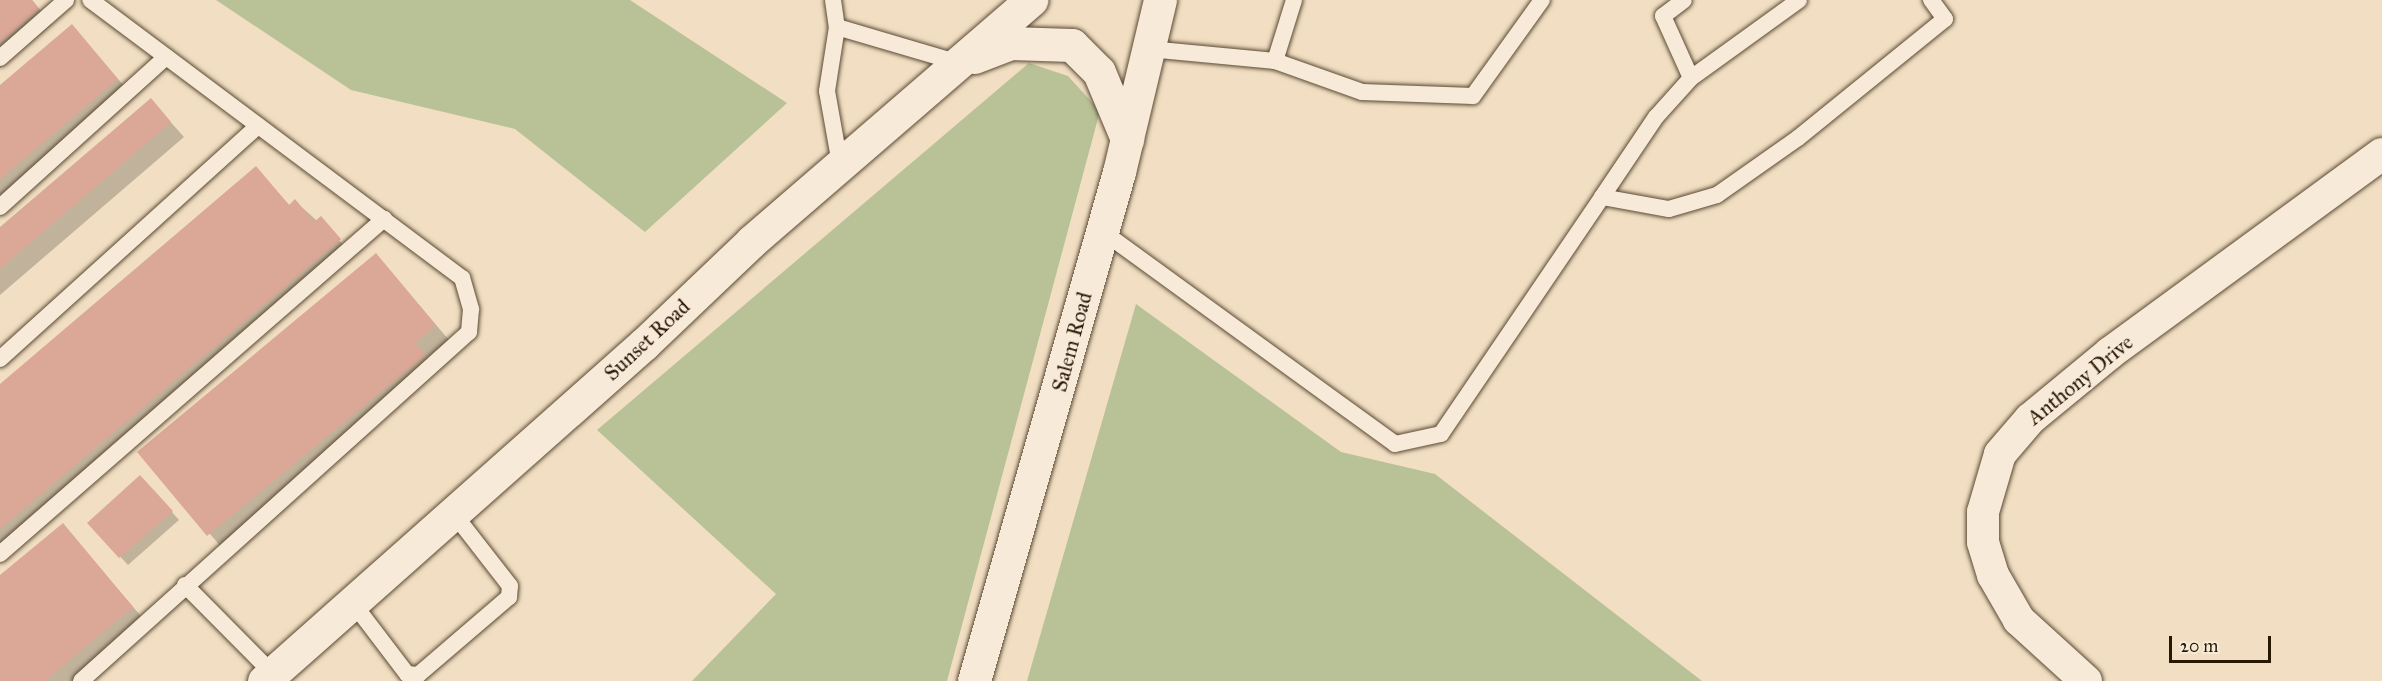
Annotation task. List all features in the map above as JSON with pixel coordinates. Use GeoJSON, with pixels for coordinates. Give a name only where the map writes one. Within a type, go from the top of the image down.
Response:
{"type":"FeatureCollection","features":[{"type":"Feature","properties":{"kind":"street","name":"Sunset Road"},"geometry":{"type":"LineString","coordinates":[[272,678],[840,164],[1031,0]]}},
{"type":"Feature","properties":{"kind":"street","name":"Salem Road"},"geometry":{"type":"LineString","coordinates":[[974,681],[1102,231],[1127,139],[1160,0]]}},
{"type":"Feature","properties":{"kind":"street"},"geometry":{"type":"LineString","coordinates":[[959,63],[1010,43],[1072,45],[1099,72],[1127,139]]}},
{"type":"Feature","properties":{"kind":"street","name":"Anthony Drive"},"geometry":{"type":"LineString","coordinates":[[2086,681],[2019,620],[1993,575],[1983,542],[1983,512],[2000,454],[2030,419],[2110,353],[2382,154]]}},
{"type":"Feature","properties":{"kind":"lane"},"geometry":{"type":"LineString","coordinates":[[0,58],[66,0]]}},
{"type":"Feature","properties":{"kind":"lane"},"geometry":{"type":"LineString","coordinates":[[81,681],[185,585],[469,332],[471,309],[462,278],[90,0]]}},
{"type":"Feature","properties":{"kind":"lane"},"geometry":{"type":"LineString","coordinates":[[833,0],[837,27],[826,91],[840,164]]}},
{"type":"Feature","properties":{"kind":"lane"},"geometry":{"type":"LineString","coordinates":[[1275,61],[1294,0]]}},
{"type":"Feature","properties":{"kind":"lane"},"geometry":{"type":"LineString","coordinates":[[1149,49],[1275,61],[1362,92],[1473,96],[1542,0]]}},
{"type":"Feature","properties":{"kind":"lane"},"geometry":{"type":"LineString","coordinates":[[1684,0],[1663,16],[1691,78]]}},
{"type":"Feature","properties":{"kind":"lane"},"geometry":{"type":"LineString","coordinates":[[1102,231],[1395,444],[1441,434],[1656,117],[1691,78],[1799,0]]}},
{"type":"Feature","properties":{"kind":"lane"},"geometry":{"type":"LineString","coordinates":[[1602,197],[1668,209],[1717,195],[1798,138],[1945,20],[1930,0]]}},
{"type":"Feature","properties":{"kind":"lane"},"geometry":{"type":"LineString","coordinates":[[837,27],[959,63]]}},
{"type":"Feature","properties":{"kind":"lane"},"geometry":{"type":"LineString","coordinates":[[0,207],[166,57]]}},
{"type":"Feature","properties":{"kind":"lane"},"geometry":{"type":"LineString","coordinates":[[0,359],[258,126]]}},
{"type":"Feature","properties":{"kind":"lane"},"geometry":{"type":"LineString","coordinates":[[0,554],[384,219]]}},
{"type":"Feature","properties":{"kind":"lane"},"geometry":{"type":"LineString","coordinates":[[353,603],[407,674],[418,675],[500,605],[509,597],[510,586],[454,514]]}},
{"type":"Feature","properties":{"kind":"lane"},"geometry":{"type":"LineString","coordinates":[[185,585],[272,678]]}},
{"type":"Feature","properties":{"kind":"green space"},"geometry":{"type":"Polygon","coordinates":[[[216,0],[630,0],[787,103],[645,232],[515,129],[351,90],[216,0]]]}},
{"type":"Feature","properties":{"kind":"green space"},"geometry":{"type":"Polygon","coordinates":[[[1029,63],[1068,76],[1100,111],[947,681],[692,681],[776,594],[597,430],[1029,63]]]}},
{"type":"Feature","properties":{"kind":"green space"},"geometry":{"type":"Polygon","coordinates":[[[1136,304],[1341,452],[1435,474],[1702,681],[1027,681],[1136,304]]]}},
{"type":"Feature","properties":{"kind":"building"},"geometry":{"type":"Polygon","coordinates":[[[0,0],[32,0],[39,9],[0,42],[0,0]]]}},
{"type":"Feature","properties":{"kind":"building"},"geometry":{"type":"Polygon","coordinates":[[[72,24],[118,79],[0,179],[0,85],[72,24]]]}},
{"type":"Feature","properties":{"kind":"building"},"geometry":{"type":"Polygon","coordinates":[[[151,98],[171,122],[0,269],[0,227],[151,98]]]}},
{"type":"Feature","properties":{"kind":"building"},"geometry":{"type":"Polygon","coordinates":[[[256,166],[289,205],[295,199],[314,222],[321,216],[341,239],[0,529],[0,384],[256,166]]]}},
{"type":"Feature","properties":{"kind":"building"},"geometry":{"type":"Polygon","coordinates":[[[376,253],[436,325],[415,342],[425,355],[207,536],[137,452],[376,253]]]}},
{"type":"Feature","properties":{"kind":"building"},"geometry":{"type":"Polygon","coordinates":[[[140,475],[173,511],[119,558],[87,523],[140,475]]]}},
{"type":"Feature","properties":{"kind":"building"},"geometry":{"type":"Polygon","coordinates":[[[63,523],[133,607],[45,681],[0,681],[0,575],[63,523]]]}}]}
